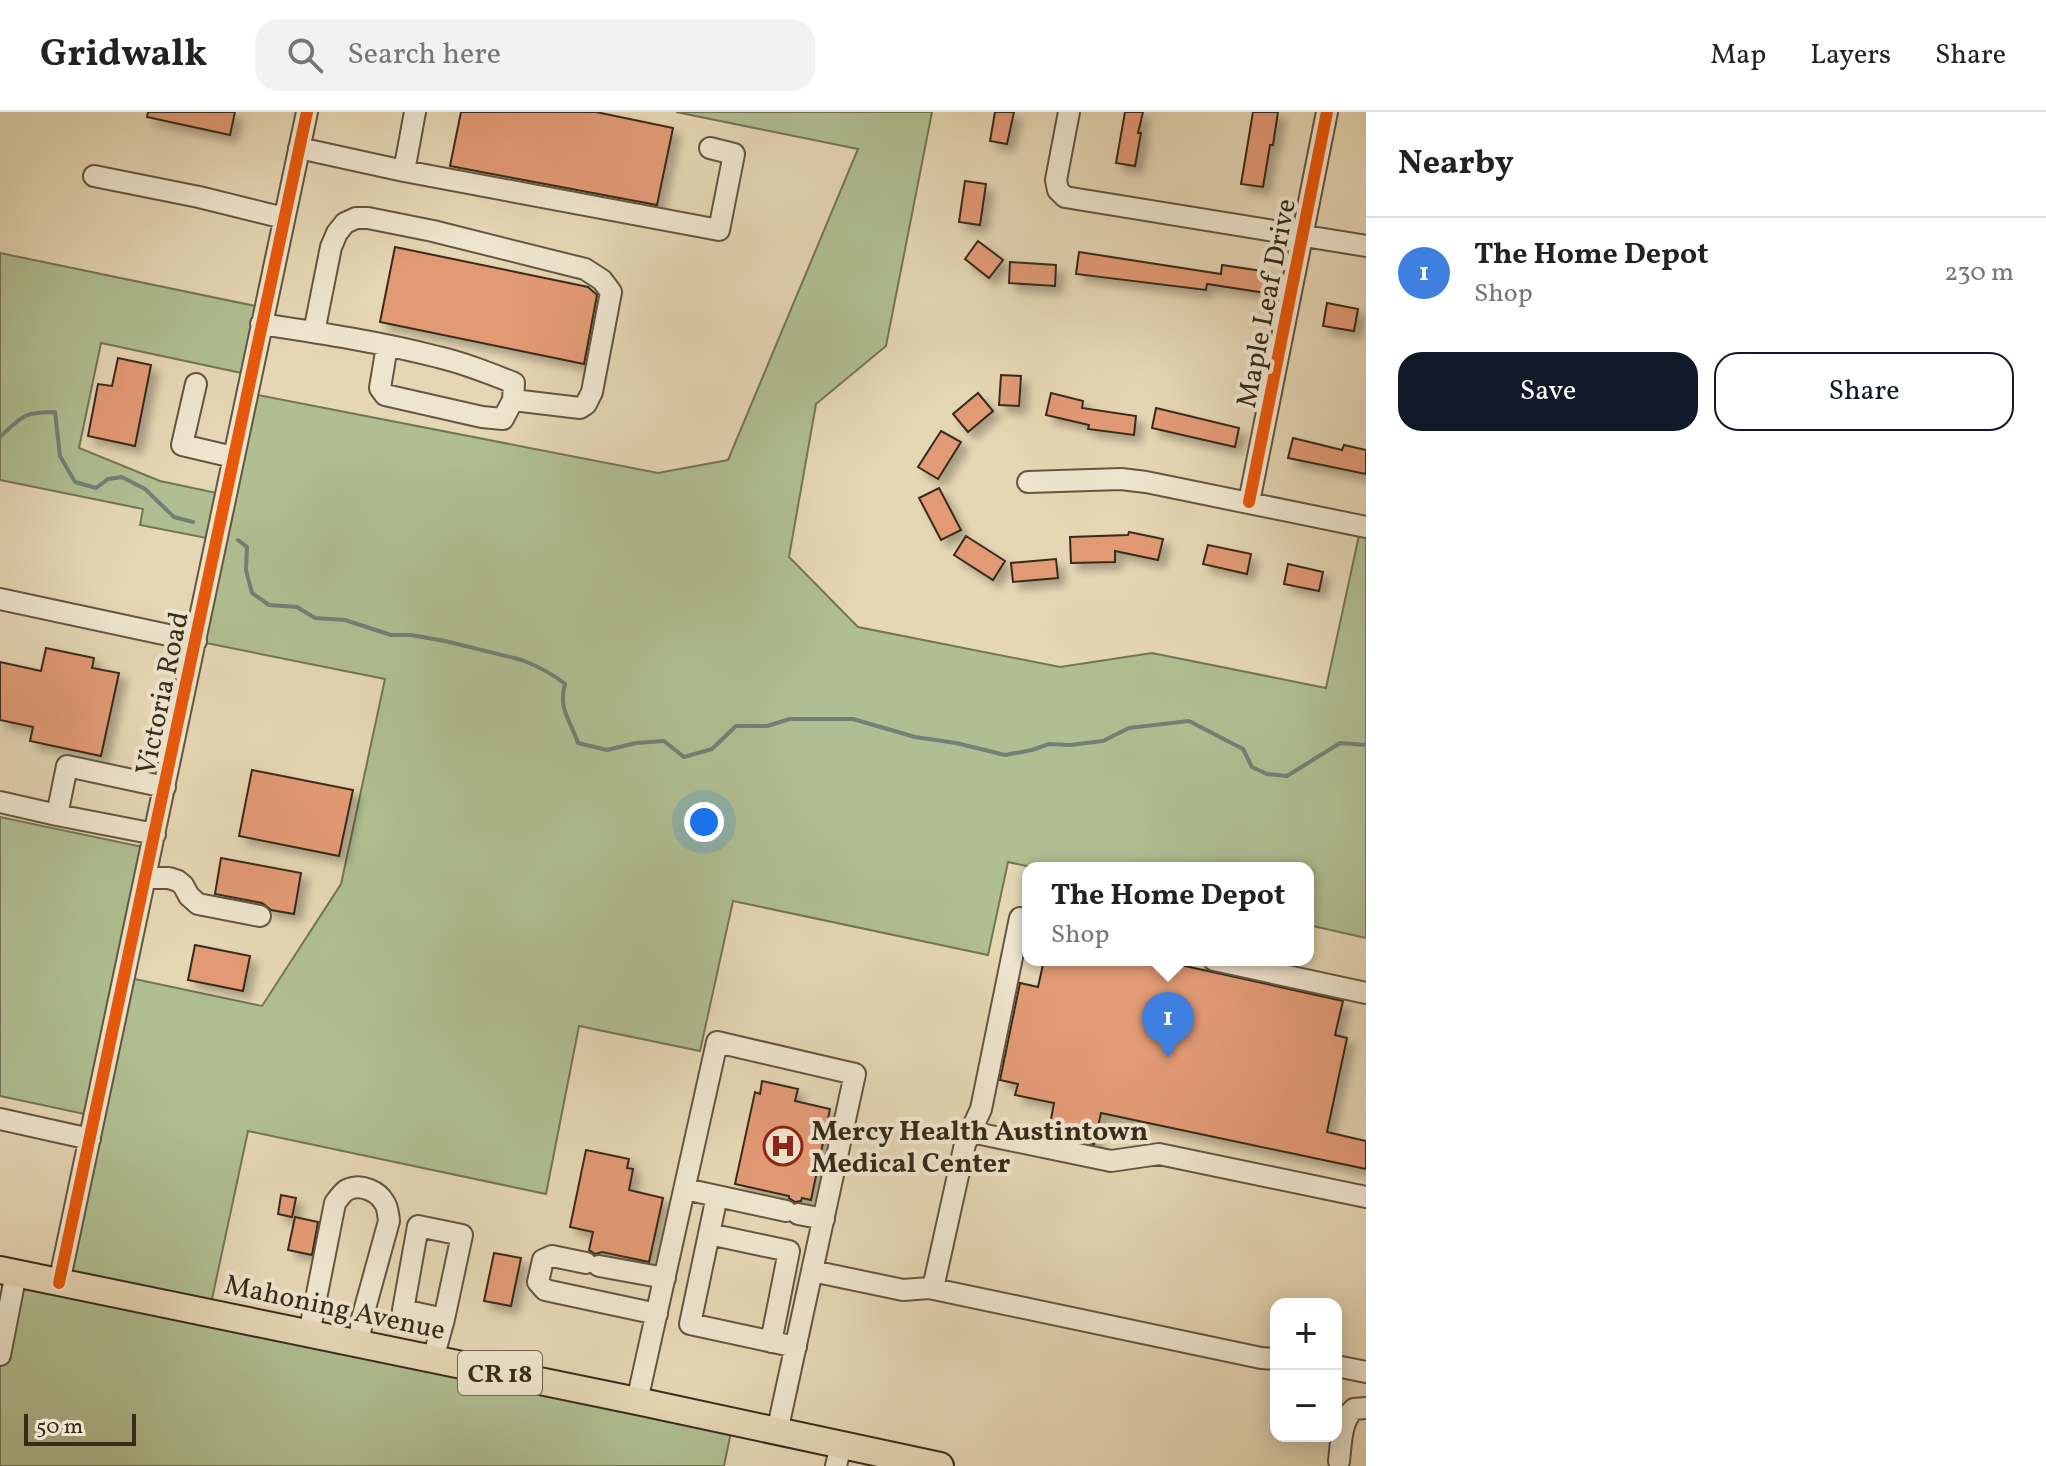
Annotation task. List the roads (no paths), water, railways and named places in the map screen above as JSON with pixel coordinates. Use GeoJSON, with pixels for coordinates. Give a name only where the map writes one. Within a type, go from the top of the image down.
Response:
{"type":"FeatureCollection","features":[{"type":"Feature","properties":{"kind":"main road","name":"Mahoning Avenue"},"geometry":{"type":"LineString","coordinates":[[8,1271],[777,1432],[838,1456],[940,1466]]}},
{"type":"Feature","properties":{"kind":"street","name":"Victoria Road"},"geometry":{"type":"LineString","coordinates":[[59,1283],[307,112]]}},
{"type":"Feature","properties":{"kind":"street"},"geometry":{"type":"LineString","coordinates":[[404,171],[415,112]]}},
{"type":"Feature","properties":{"kind":"street"},"geometry":{"type":"LineString","coordinates":[[1069,112],[1056,180],[1056,187],[1065,197],[1366,246]]}},
{"type":"Feature","properties":{"kind":"street","name":"Maple Leaf Drive"},"geometry":{"type":"LineString","coordinates":[[1249,502],[1327,112]]}},
{"type":"Feature","properties":{"kind":"street"},"geometry":{"type":"LineString","coordinates":[[299,148],[404,171],[719,230],[734,154],[710,148]]}},
{"type":"Feature","properties":{"kind":"street"},"geometry":{"type":"LineString","coordinates":[[94,176],[284,218]]}},
{"type":"Feature","properties":{"kind":"street"},"geometry":{"type":"LineString","coordinates":[[314,332],[331,247],[345,223],[356,218],[433,231],[585,269],[602,280],[611,292],[592,392],[586,404],[580,408],[513,400]]}},
{"type":"Feature","properties":{"kind":"street"},"geometry":{"type":"LineString","coordinates":[[261,324],[314,332],[387,346],[439,357],[514,383],[513,400],[503,419],[385,395],[380,388],[387,346]]}},
{"type":"Feature","properties":{"kind":"street"},"geometry":{"type":"LineString","coordinates":[[196,384],[182,445],[233,457]]}},
{"type":"Feature","properties":{"kind":"street"},"geometry":{"type":"LineString","coordinates":[[1028,482],[1121,479],[1146,482],[1366,527]]}},
{"type":"Feature","properties":{"kind":"street"},"geometry":{"type":"LineString","coordinates":[[0,599],[196,641]]}},
{"type":"Feature","properties":{"kind":"street"},"geometry":{"type":"LineString","coordinates":[[57,815],[67,766],[165,787]]}},
{"type":"Feature","properties":{"kind":"street"},"geometry":{"type":"LineString","coordinates":[[0,802],[155,834]]}},
{"type":"Feature","properties":{"kind":"street"},"geometry":{"type":"LineString","coordinates":[[146,878],[178,881],[198,904],[260,916]]}},
{"type":"Feature","properties":{"kind":"street"},"geometry":{"type":"LineString","coordinates":[[933,1288],[965,1144],[981,1109],[1022,918]]}},
{"type":"Feature","properties":{"kind":"street"},"geometry":{"type":"LineString","coordinates":[[1242,966],[1366,993]]}},
{"type":"Feature","properties":{"kind":"street"},"geometry":{"type":"LineString","coordinates":[[637,1401],[717,1042],[855,1074],[777,1432]]}},
{"type":"Feature","properties":{"kind":"street"},"geometry":{"type":"LineString","coordinates":[[0,1119],[90,1139]]}},
{"type":"Feature","properties":{"kind":"street"},"geometry":{"type":"LineString","coordinates":[[971,1132],[1111,1161],[1159,1154],[1366,1197]]}},
{"type":"Feature","properties":{"kind":"street"},"geometry":{"type":"LineString","coordinates":[[309,1334],[335,1203],[350,1188],[363,1188],[377,1193],[387,1204],[389,1221],[362,1319],[359,1344]]}},
{"type":"Feature","properties":{"kind":"street"},"geometry":{"type":"LineString","coordinates":[[685,1189],[824,1219]]}},
{"type":"Feature","properties":{"kind":"street"},"geometry":{"type":"LineString","coordinates":[[717,1196],[690,1324],[796,1347]]}},
{"type":"Feature","properties":{"kind":"street"},"geometry":{"type":"LineString","coordinates":[[433,1359],[444,1319],[462,1235],[418,1226],[403,1310],[444,1319]]}},
{"type":"Feature","properties":{"kind":"street"},"geometry":{"type":"LineString","coordinates":[[709,1234],[789,1251],[771,1342]]}},
{"type":"Feature","properties":{"kind":"street"},"geometry":{"type":"LineString","coordinates":[[657,1314],[545,1290],[538,1282],[543,1260],[552,1256],[665,1278]]}},
{"type":"Feature","properties":{"kind":"street"},"geometry":{"type":"LineString","coordinates":[[0,1355],[8,1271]]}},
{"type":"Feature","properties":{"kind":"street"},"geometry":{"type":"LineString","coordinates":[[812,1271],[903,1290],[933,1288],[1270,1359]]}},
{"type":"Feature","properties":{"kind":"street"},"geometry":{"type":"LineString","coordinates":[[1342,1367],[1365,1369]]}},
{"type":"Feature","properties":{"kind":"street"},"geometry":{"type":"LineString","coordinates":[[1339,1461],[1345,1426],[1357,1411]]}},
{"type":"Feature","properties":{"kind":"waterway"},"geometry":{"type":"LineString","coordinates":[[0,437],[24,417],[55,412],[60,456],[75,482],[96,488],[108,479],[122,477],[145,489],[174,517],[193,522]]}},
{"type":"Feature","properties":{"kind":"waterway"},"geometry":{"type":"LineString","coordinates":[[238,540],[247,547],[246,570],[252,593],[269,605],[297,607],[315,618],[345,620],[391,635],[445,641],[528,662],[565,684],[564,708],[578,743],[607,750],[664,741],[684,757],[712,749],[736,726],[767,726],[790,719],[853,719],[915,737],[1005,755],[1049,744],[1103,741],[1129,728],[1189,721],[1243,749],[1252,767],[1267,774],[1287,776],[1340,743],[1366,745]]}},
{"type":"Feature","properties":{"kind":"place","name":"The Home Depot"},"geometry":{"type":"Point","coordinates":[1168,1058]}},
{"type":"Feature","properties":{"kind":"place","name":"Mercy Health Austintown Medical Center"},"geometry":{"type":"Point","coordinates":[783,1146]}}]}
